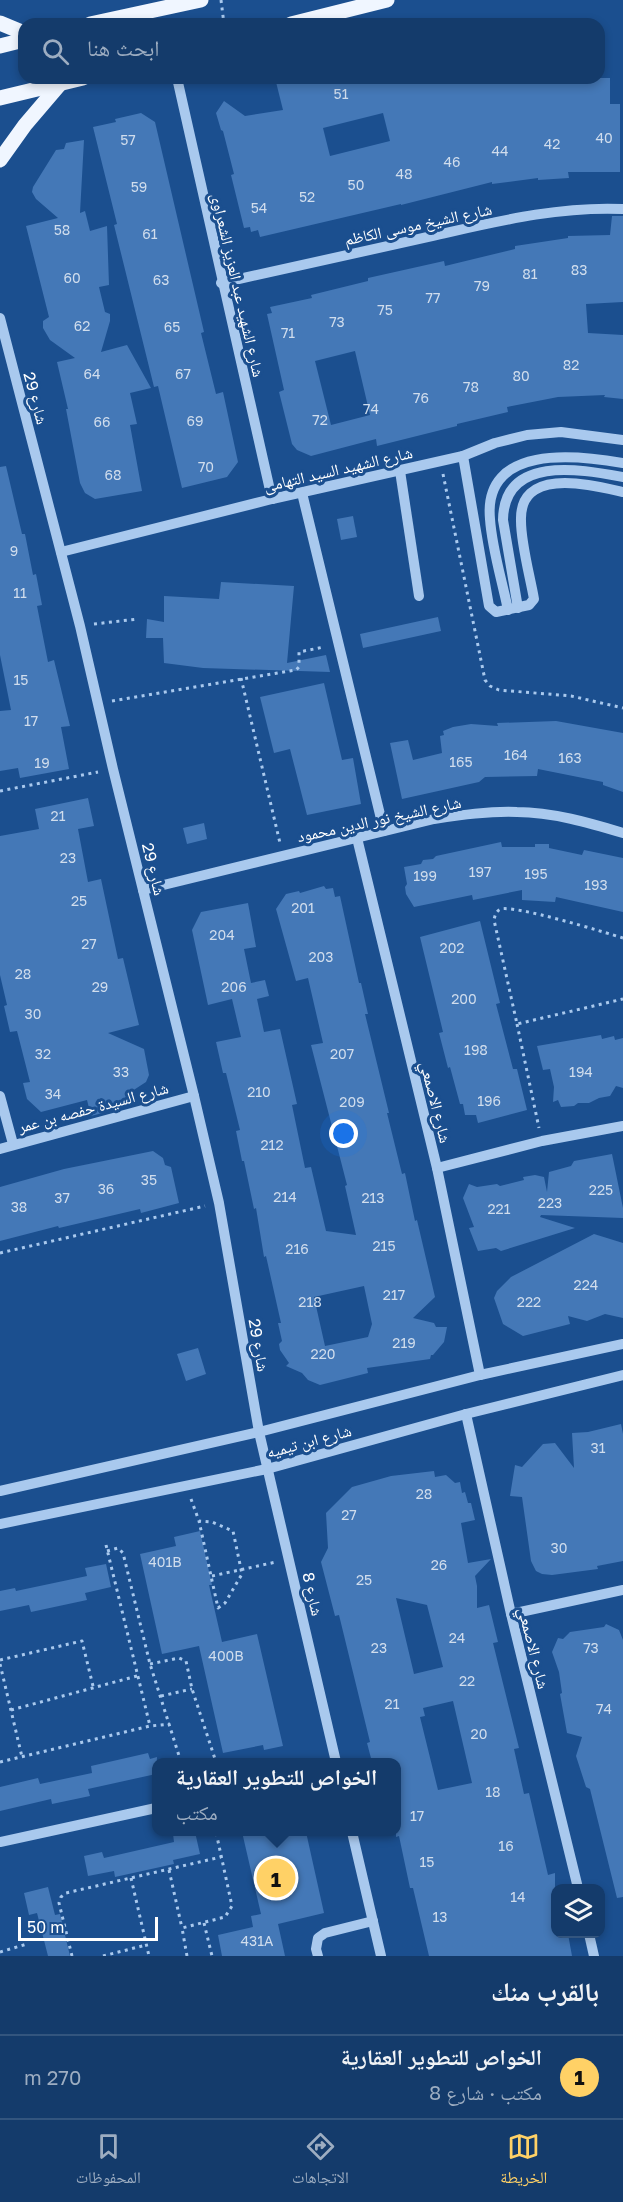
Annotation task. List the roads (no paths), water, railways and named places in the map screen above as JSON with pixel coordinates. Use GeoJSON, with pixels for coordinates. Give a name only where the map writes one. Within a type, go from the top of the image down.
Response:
{"type":"FeatureCollection","features":[{"type":"Feature","properties":{"kind":"main road"},"geometry":{"type":"LineString","coordinates":[[118,18],[201,0]]}},
{"type":"Feature","properties":{"kind":"main road"},"geometry":{"type":"LineString","coordinates":[[312,18],[368,2],[387,0]]}},
{"type":"Feature","properties":{"kind":"main road"},"geometry":{"type":"LineString","coordinates":[[0,23],[18,30]]}},
{"type":"Feature","properties":{"kind":"main road"},"geometry":{"type":"LineString","coordinates":[[0,46],[18,42]]}},
{"type":"Feature","properties":{"kind":"main road"},"geometry":{"type":"LineString","coordinates":[[0,98],[60,84]]}},
{"type":"Feature","properties":{"kind":"main road"},"geometry":{"type":"LineString","coordinates":[[0,160],[25,125],[60,84]]}},
{"type":"Feature","properties":{"kind":"street","name":"شارع الشهيد عبد العزيز الشعراوى"},"geometry":{"type":"LineString","coordinates":[[178,84],[221,283],[272,499]]}},
{"type":"Feature","properties":{"kind":"street","name":"شارع الشيخ موسى الكاظم"},"geometry":{"type":"LineString","coordinates":[[221,283],[521,217],[587,209],[623,209]]}},
{"type":"Feature","properties":{"kind":"street","name":"شارع 29"},"geometry":{"type":"LineString","coordinates":[[0,319],[80,626],[219,1203],[259,1432]]}},
{"type":"Feature","properties":{"kind":"street","name":"شارع الشهيد السيد التهامى"},"geometry":{"type":"LineString","coordinates":[[61,552],[272,499],[463,456],[495,442],[527,435],[561,432],[623,440]]}},
{"type":"Feature","properties":{"kind":"street"},"geometry":{"type":"LineString","coordinates":[[463,456],[489,606],[496,612],[529,605],[534,599],[520,521],[522,507],[530,494],[542,486],[556,483],[576,483],[623,492]]}},
{"type":"Feature","properties":{"kind":"street"},"geometry":{"type":"LineString","coordinates":[[513,609],[489,518],[490,499],[498,482],[511,468],[527,461],[551,457],[576,456],[623,463]]}},
{"type":"Feature","properties":{"kind":"street"},"geometry":{"type":"LineString","coordinates":[[513,609],[503,520],[503,506],[508,492],[517,482],[530,475],[552,471],[575,470],[623,477]]}},
{"type":"Feature","properties":{"kind":"street"},"geometry":{"type":"LineString","coordinates":[[400,471],[419,596]]}},
{"type":"Feature","properties":{"kind":"street"},"geometry":{"type":"LineString","coordinates":[[302,493],[384,831]]}},
{"type":"Feature","properties":{"kind":"street","name":"شارع الشيخ نور الدين محمود"},"geometry":{"type":"LineString","coordinates":[[143,890],[434,819],[475,813],[520,812],[571,819],[623,833]]}},
{"type":"Feature","properties":{"kind":"street","name":"شارع الاصمعي"},"geometry":{"type":"LineString","coordinates":[[357,838],[437,1168],[480,1375]]}},
{"type":"Feature","properties":{"kind":"street"},"geometry":{"type":"LineString","coordinates":[[0,1096],[13,1144]]}},
{"type":"Feature","properties":{"kind":"street","name":"شارع السيدة حفصه بن عمر"},"geometry":{"type":"LineString","coordinates":[[0,1149],[194,1096]]}},
{"type":"Feature","properties":{"kind":"street"},"geometry":{"type":"LineString","coordinates":[[437,1168],[542,1142],[623,1126]]}},
{"type":"Feature","properties":{"kind":"street","name":"شارع ابن تيميه"},"geometry":{"type":"LineString","coordinates":[[0,1491],[259,1432],[480,1375],[623,1344]]}},
{"type":"Feature","properties":{"kind":"street","name":"شارع ابن تيميه"},"geometry":{"type":"LineString","coordinates":[[0,1524],[267,1469],[466,1414],[623,1374]]}},
{"type":"Feature","properties":{"kind":"street","name":"شارع الاصمعي"},"geometry":{"type":"LineString","coordinates":[[466,1414],[511,1614],[577,1884]]}},
{"type":"Feature","properties":{"kind":"street","name":"شارع 8"},"geometry":{"type":"LineString","coordinates":[[259,1432],[335,1758]]}},
{"type":"Feature","properties":{"kind":"street"},"geometry":{"type":"LineString","coordinates":[[511,1614],[623,1590]]}},
{"type":"Feature","properties":{"kind":"street"},"geometry":{"type":"LineString","coordinates":[[0,1842],[152,1809]]}},
{"type":"Feature","properties":{"kind":"street"},"geometry":{"type":"LineString","coordinates":[[353,1836],[381,1956]]}},
{"type":"Feature","properties":{"kind":"street"},"geometry":{"type":"LineString","coordinates":[[318,1956],[316,1949],[318,1938],[325,1933],[374,1922]]}},
{"type":"Feature","properties":{"kind":"street"},"geometry":{"type":"LineString","coordinates":[[590,1938],[594,1956]]}},
{"type":"Feature","properties":{"kind":"place","name":"الخواص للتطوير العقارية"},"geometry":{"type":"Point","coordinates":[276,1878]}}]}
